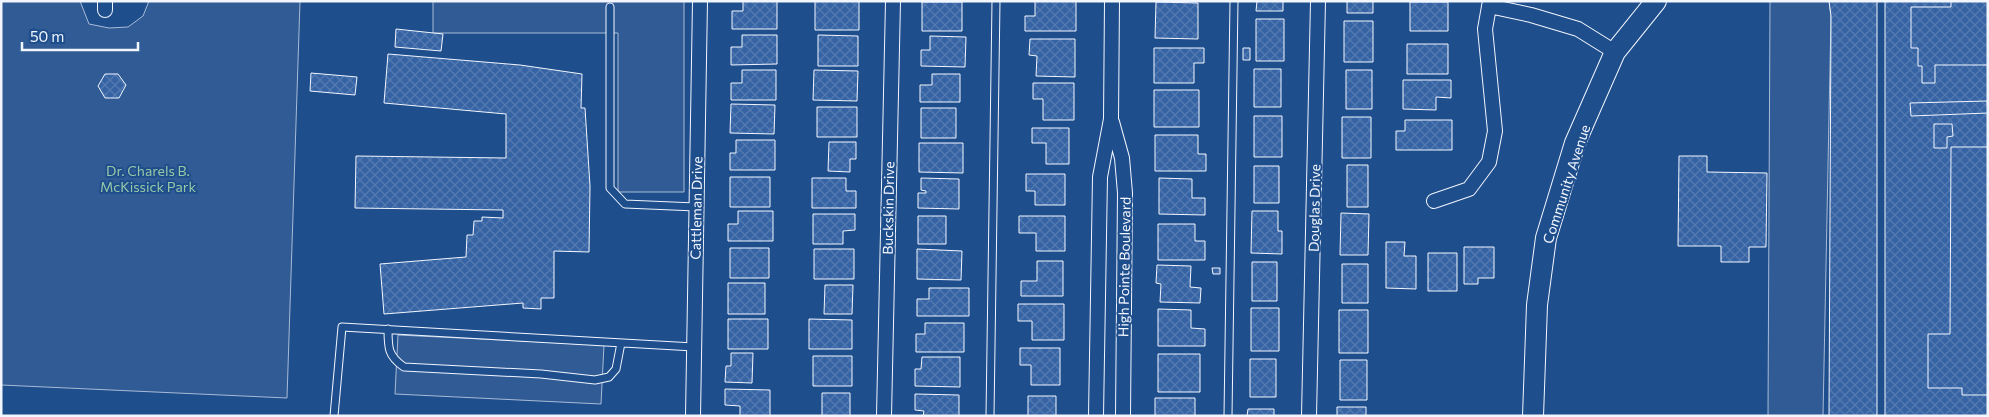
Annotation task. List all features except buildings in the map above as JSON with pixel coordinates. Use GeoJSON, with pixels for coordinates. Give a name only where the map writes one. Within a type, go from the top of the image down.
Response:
{"type":"FeatureCollection","features":[{"type":"Feature","properties":{"kind":"street","name":"Cattleman Drive"},"geometry":{"type":"LineString","coordinates":[[693,416],[700,1]]}},
{"type":"Feature","properties":{"kind":"street","name":"Buckskin Drive"},"geometry":{"type":"LineString","coordinates":[[884,416],[892,1]]}},
{"type":"Feature","properties":{"kind":"street","name":"High Pointe Boulevard"},"geometry":{"type":"LineString","coordinates":[[1096,416],[1100,177],[1111,119],[1112,1]]}},
{"type":"Feature","properties":{"kind":"street","name":"Douglas Drive"},"geometry":{"type":"LineString","coordinates":[[1309,416],[1318,1]]}},
{"type":"Feature","properties":{"kind":"street","name":"Community Avenue"},"geometry":{"type":"LineString","coordinates":[[1533,416],[1537,305],[1546,238],[1575,143],[1615,52],[1656,1]]}},
{"type":"Feature","properties":{"kind":"street"},"geometry":{"type":"LineString","coordinates":[[1434,201],[1469,189],[1489,162],[1495,131],[1485,28],[1489,4],[1578,28],[1615,52]]}},
{"type":"Feature","properties":{"kind":"street","name":"High Pointe Boulevard"},"geometry":{"type":"LineString","coordinates":[[1111,119],[1122,158],[1125,193],[1123,416]]}},
{"type":"Feature","properties":{"kind":"lane"},"geometry":{"type":"LineString","coordinates":[[990,416],[996,1]]}},
{"type":"Feature","properties":{"kind":"lane"},"geometry":{"type":"LineString","coordinates":[[1228,416],[1234,1]]}},
{"type":"Feature","properties":{"kind":"lane"},"geometry":{"type":"LineString","coordinates":[[1881,416],[1882,1]]}},
{"type":"Feature","properties":{"kind":"lane"},"geometry":{"type":"LineString","coordinates":[[610,7],[610,188],[625,204],[696,207]]}},
{"type":"Feature","properties":{"kind":"lane"},"geometry":{"type":"LineString","coordinates":[[334,416],[342,327],[694,347]]}},
{"type":"Feature","properties":{"kind":"lane"},"geometry":{"type":"LineString","coordinates":[[388,329],[393,359],[404,367],[541,374],[595,380],[609,377],[616,369],[621,343]]}},
{"type":"Feature","properties":{"kind":"shaded area","name":"Dr. Charels B. McKissick Park"},"geometry":{"type":"Polygon","coordinates":[[[1,1],[80,1],[89,24],[109,28],[128,27],[143,16],[149,1],[300,1],[287,398],[1,385],[1,1]]]}},
{"type":"Feature","properties":{"kind":"shaded area"},"geometry":{"type":"Polygon","coordinates":[[[433,1],[684,1],[684,192],[618,192],[618,33],[433,33],[433,1]]]}},
{"type":"Feature","properties":{"kind":"shaded area"},"geometry":{"type":"Polygon","coordinates":[[[1770,1],[1829,1],[1831,16],[1823,416],[1768,416],[1770,1]]]}},
{"type":"Feature","properties":{"kind":"shaded area"},"geometry":{"type":"Polygon","coordinates":[[[398,335],[604,345],[601,404],[395,394],[398,335]]]}}]}
